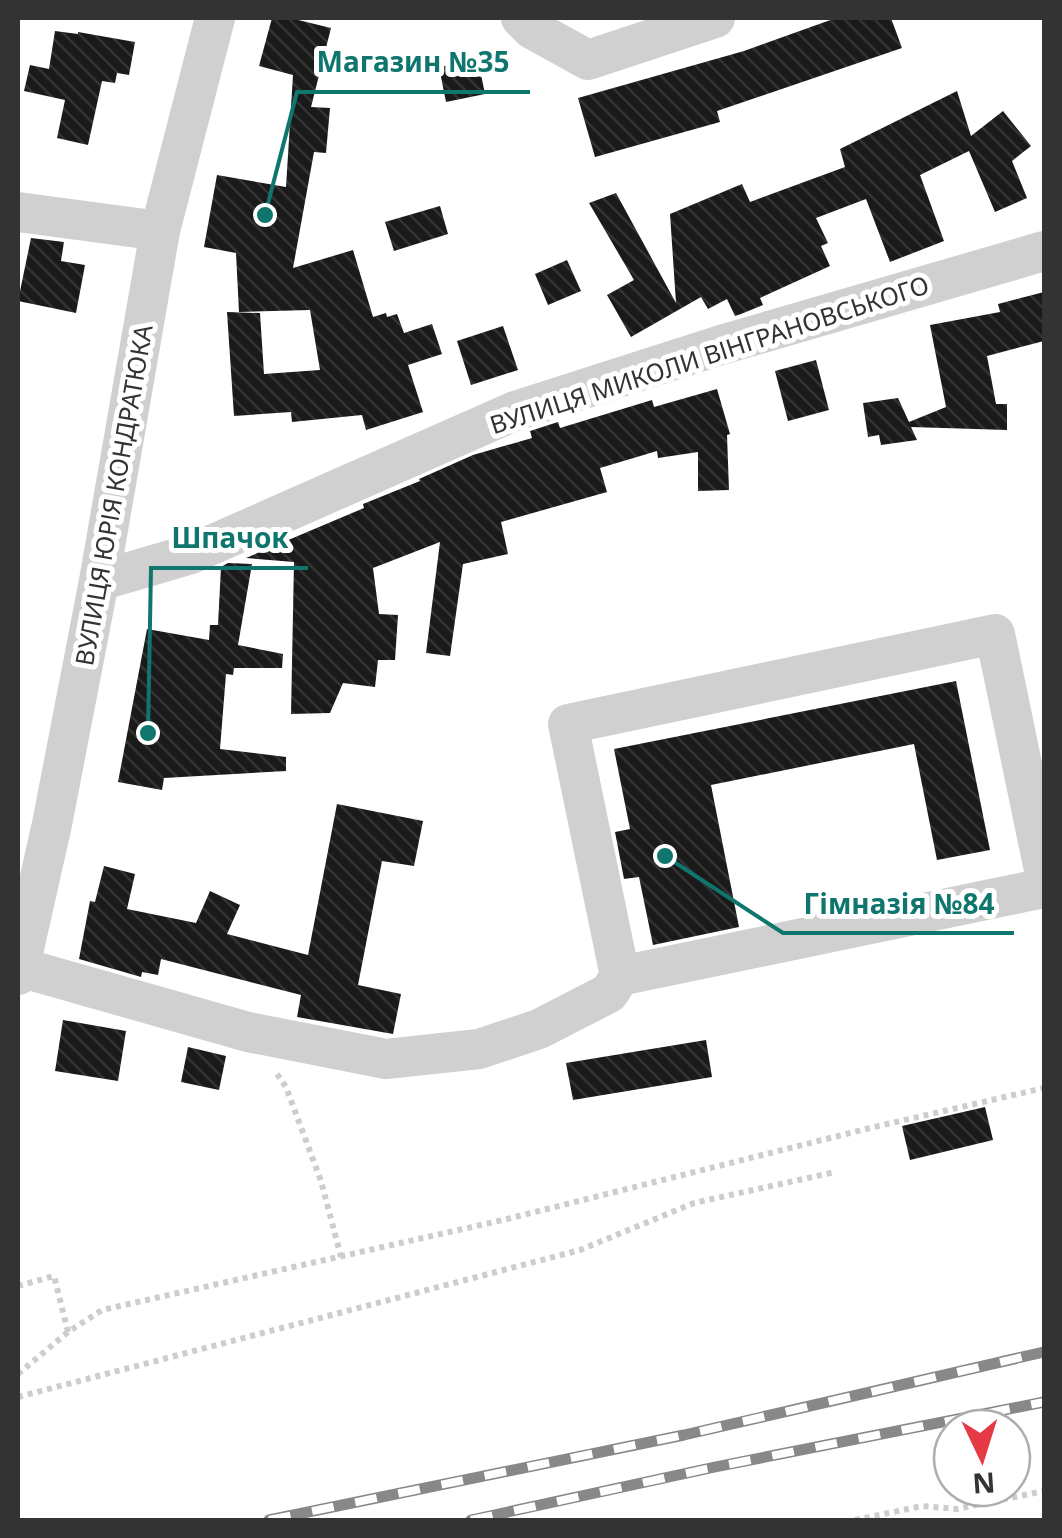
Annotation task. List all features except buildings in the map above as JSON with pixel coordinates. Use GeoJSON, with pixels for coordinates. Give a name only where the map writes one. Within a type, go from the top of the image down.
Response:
{"type":"FeatureCollection","features":[{"type":"Feature","properties":{"kind":"street","name":"ВУЛИЦЯ ЮРІЯ КОНДРАТЮКА"},"geometry":{"type":"LineString","coordinates":[[18,971],[52,824],[99,581],[160,231],[215,18]]}},
{"type":"Feature","properties":{"kind":"street"},"geometry":{"type":"LineString","coordinates":[[520,18],[588,60],[715,18]]}},
{"type":"Feature","properties":{"kind":"street"},"geometry":{"type":"LineString","coordinates":[[18,212],[160,231]]}},
{"type":"Feature","properties":{"kind":"street","name":"ВУЛИЦЯ МИКОЛИ ВІНГРАНОВСЬКОГО"},"geometry":{"type":"LineString","coordinates":[[99,581],[191,554],[515,411],[721,345],[1044,251]]}},
{"type":"Feature","properties":{"kind":"street"},"geometry":{"type":"LineString","coordinates":[[620,976],[568,724],[995,634],[1044,870]]}},
{"type":"Feature","properties":{"kind":"street"},"geometry":{"type":"LineString","coordinates":[[18,971],[248,1032],[386,1060],[479,1049],[540,1029],[608,993],[620,976],[1044,888]]}},
{"type":"Feature","properties":{"kind":"path"},"geometry":{"type":"LineString","coordinates":[[248,1032],[286,1087],[321,1181],[340,1257]]}},
{"type":"Feature","properties":{"kind":"path"},"geometry":{"type":"LineString","coordinates":[[18,1374],[68,1332],[102,1310],[522,1215],[1044,1088]]}},
{"type":"Feature","properties":{"kind":"path"},"geometry":{"type":"LineString","coordinates":[[18,1396],[580,1250],[694,1202],[835,1172]]}},
{"type":"Feature","properties":{"kind":"path"},"geometry":{"type":"LineString","coordinates":[[18,1286],[54,1276],[68,1332]]}},
{"type":"Feature","properties":{"kind":"path"},"geometry":{"type":"LineString","coordinates":[[855,1520],[922,1506],[956,1510],[1044,1490]]}},
{"type":"Feature","properties":{"kind":"railway"},"geometry":{"type":"LineString","coordinates":[[269,1520],[684,1435],[1044,1352]]}},
{"type":"Feature","properties":{"kind":"railway"},"geometry":{"type":"LineString","coordinates":[[471,1520],[1044,1402]]}},
{"type":"Feature","properties":{"kind":"place","name":"Магазин №35"},"geometry":{"type":"Point","coordinates":[265,215]}},
{"type":"Feature","properties":{"kind":"place","name":"Шпачок"},"geometry":{"type":"Point","coordinates":[148,733]}},
{"type":"Feature","properties":{"kind":"place","name":"Гімназія №84"},"geometry":{"type":"Point","coordinates":[665,856]}}]}
